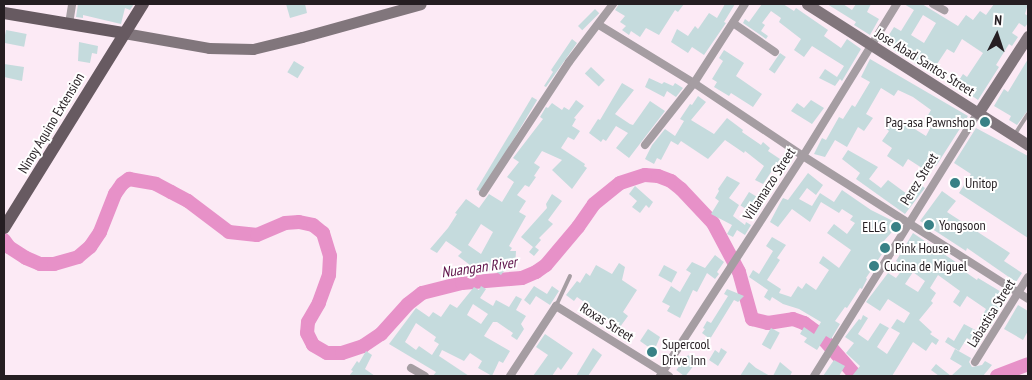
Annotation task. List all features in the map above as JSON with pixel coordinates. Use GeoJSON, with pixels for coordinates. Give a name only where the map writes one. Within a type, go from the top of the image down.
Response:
{"type":"FeatureCollection","features":[{"type":"Feature","properties":{"kind":"main road","name":"Ninoy Aquino Extension"},"geometry":{"type":"LineString","coordinates":[[7,224],[143,4]]}},
{"type":"Feature","properties":{"kind":"main road"},"geometry":{"type":"LineString","coordinates":[[4,13],[209,48],[253,48],[302,37],[421,4]]}},
{"type":"Feature","properties":{"kind":"main road","name":"Jose Abad Santos Street"},"geometry":{"type":"LineString","coordinates":[[807,4],[1028,145]]}},
{"type":"Feature","properties":{"kind":"main road","name":"Perez Street"},"geometry":{"type":"LineString","coordinates":[[978,113],[1028,36]]}},
{"type":"Feature","properties":{"kind":"street"},"geometry":{"type":"LineString","coordinates":[[69,24],[72,4]]}},
{"type":"Feature","properties":{"kind":"street"},"geometry":{"type":"LineString","coordinates":[[483,193],[569,62],[599,25],[613,4]]}},
{"type":"Feature","properties":{"kind":"street"},"geometry":{"type":"LineString","coordinates":[[645,145],[694,83],[745,4]]}},
{"type":"Feature","properties":{"kind":"street","name":"Villamarzo Street"},"geometry":{"type":"LineString","coordinates":[[664,375],[739,252],[803,156],[897,4]]}},
{"type":"Feature","properties":{"kind":"street"},"geometry":{"type":"LineString","coordinates":[[933,4],[944,10]]}},
{"type":"Feature","properties":{"kind":"street"},"geometry":{"type":"LineString","coordinates":[[733,23],[775,52]]}},
{"type":"Feature","properties":{"kind":"street"},"geometry":{"type":"LineString","coordinates":[[599,25],[694,83],[803,156],[1028,299]]}},
{"type":"Feature","properties":{"kind":"street","name":"Perez Street"},"geometry":{"type":"LineString","coordinates":[[814,376],[978,113]]}},
{"type":"Feature","properties":{"kind":"street","name":"Labastisa Street"},"geometry":{"type":"LineString","coordinates":[[974,362],[1028,277]]}},
{"type":"Feature","properties":{"kind":"street"},"geometry":{"type":"LineString","coordinates":[[510,376],[556,306]]}},
{"type":"Feature","properties":{"kind":"street","name":"Roxas Street"},"geometry":{"type":"LineString","coordinates":[[556,306],[664,375]]}},
{"type":"Feature","properties":{"kind":"street"},"geometry":{"type":"LineString","coordinates":[[411,368],[425,376]]}},
{"type":"Feature","properties":{"kind":"lane"},"geometry":{"type":"LineString","coordinates":[[1014,136],[1028,114]]}},
{"type":"Feature","properties":{"kind":"lane"},"geometry":{"type":"LineString","coordinates":[[556,306],[570,276]]}},
{"type":"Feature","properties":{"kind":"building"},"geometry":{"type":"Polygon","coordinates":[[[78,4],[134,4],[130,10],[125,8],[121,24],[83,15],[83,18],[76,17],[78,4]]]}},
{"type":"Feature","properties":{"kind":"building"},"geometry":{"type":"Polygon","coordinates":[[[286,4],[305,4],[307,13],[290,18],[286,4]]]}},
{"type":"Feature","properties":{"kind":"building"},"geometry":{"type":"Polygon","coordinates":[[[619,4],[684,4],[678,12],[675,10],[659,35],[646,28],[640,37],[631,31],[629,35],[622,30],[626,26],[620,22],[625,16],[615,10],[619,4]]]}},
{"type":"Feature","properties":{"kind":"building"},"geometry":{"type":"Polygon","coordinates":[[[725,4],[735,4],[724,22],[726,23],[704,55],[692,47],[688,53],[671,42],[677,29],[688,36],[695,26],[698,29],[709,13],[717,18],[725,4]]]}},
{"type":"Feature","properties":{"kind":"building"},"geometry":{"type":"Polygon","coordinates":[[[762,4],[783,4],[794,11],[796,8],[828,30],[824,36],[841,48],[847,39],[861,49],[842,81],[840,79],[835,86],[819,78],[825,69],[837,77],[844,66],[812,46],[804,57],[794,50],[801,39],[779,22],[781,18],[771,11],[762,23],[765,25],[761,31],[768,36],[766,39],[743,23],[745,19],[749,22],[762,4]]]}},
{"type":"Feature","properties":{"kind":"building"},"geometry":{"type":"Polygon","coordinates":[[[827,4],[843,4],[852,10],[856,4],[871,4],[867,12],[879,19],[870,35],[854,25],[856,22],[827,4]]]}},
{"type":"Feature","properties":{"kind":"building"},"geometry":{"type":"Polygon","coordinates":[[[904,4],[922,4],[958,26],[966,15],[973,20],[980,11],[986,15],[994,4],[1028,4],[1025,14],[1028,16],[1028,23],[1025,27],[1019,23],[1012,33],[1018,37],[1012,46],[1009,44],[996,65],[999,67],[978,100],[956,85],[963,74],[967,77],[983,53],[962,39],[954,53],[947,49],[931,73],[890,48],[892,45],[885,41],[894,27],[901,31],[914,10],[904,4]],[[923,15],[911,35],[924,43],[936,23],[923,15]]]}},
{"type":"Feature","properties":{"kind":"building"},"geometry":{"type":"Polygon","coordinates":[[[595,9],[599,13],[582,30],[578,26],[595,9]]]}},
{"type":"Feature","properties":{"kind":"building"},"geometry":{"type":"Polygon","coordinates":[[[6,30],[27,34],[24,47],[4,43],[6,30]]]}},
{"type":"Feature","properties":{"kind":"building"},"geometry":{"type":"Polygon","coordinates":[[[572,39],[577,43],[546,87],[544,86],[553,72],[551,70],[572,39]]]}},
{"type":"Feature","properties":{"kind":"building"},"geometry":{"type":"Polygon","coordinates":[[[79,42],[98,46],[97,54],[92,53],[90,63],[78,61],[79,42]]]}},
{"type":"Feature","properties":{"kind":"building"},"geometry":{"type":"Polygon","coordinates":[[[724,50],[744,63],[736,76],[762,94],[753,107],[731,93],[729,96],[714,87],[717,82],[712,79],[723,61],[719,58],[724,50]]]}},
{"type":"Feature","properties":{"kind":"building"},"geometry":{"type":"Polygon","coordinates":[[[780,53],[786,57],[775,73],[769,70],[780,53]]]}},
{"type":"Feature","properties":{"kind":"building"},"geometry":{"type":"Polygon","coordinates":[[[870,59],[968,116],[936,166],[927,160],[922,168],[908,159],[903,167],[887,156],[892,148],[882,141],[889,131],[884,127],[890,122],[899,132],[905,123],[926,136],[934,121],[927,117],[931,110],[913,97],[898,90],[894,96],[881,88],[866,114],[873,118],[864,131],[858,127],[847,147],[835,140],[825,157],[814,154],[822,138],[826,140],[839,117],[843,119],[852,105],[855,107],[870,82],[861,77],[870,59]]]}},
{"type":"Feature","properties":{"kind":"building"},"geometry":{"type":"Polygon","coordinates":[[[1028,59],[1028,110],[1017,125],[1009,120],[1011,116],[994,106],[1004,89],[1008,92],[1028,59]]]}},
{"type":"Feature","properties":{"kind":"building"},"geometry":{"type":"Polygon","coordinates":[[[294,61],[304,67],[298,78],[287,72],[294,61]]]}},
{"type":"Feature","properties":{"kind":"building"},"geometry":{"type":"Polygon","coordinates":[[[4,64],[24,67],[22,81],[4,77],[4,64]]]}},
{"type":"Feature","properties":{"kind":"building"},"geometry":{"type":"Polygon","coordinates":[[[591,67],[605,80],[599,87],[585,74],[591,67]]]}},
{"type":"Feature","properties":{"kind":"building"},"geometry":{"type":"Polygon","coordinates":[[[649,78],[662,84],[664,82],[673,86],[675,83],[683,88],[676,97],[667,91],[664,97],[645,87],[649,78]]]}},
{"type":"Feature","properties":{"kind":"building"},"geometry":{"type":"Polygon","coordinates":[[[622,83],[634,90],[615,114],[630,124],[633,125],[650,101],[665,111],[629,158],[616,148],[628,133],[616,126],[606,141],[603,139],[601,142],[589,133],[598,119],[600,120],[622,83]]]}},
{"type":"Feature","properties":{"kind":"building"},"geometry":{"type":"Polygon","coordinates":[[[698,96],[706,102],[691,120],[714,134],[727,118],[743,130],[742,132],[761,145],[763,142],[770,148],[768,151],[780,159],[763,184],[755,180],[764,166],[745,151],[744,153],[725,140],[708,159],[681,141],[678,145],[671,141],[661,160],[657,158],[654,164],[645,159],[652,145],[665,129],[675,136],[684,121],[680,119],[698,96]]]}},
{"type":"Feature","properties":{"kind":"building"},"geometry":{"type":"Polygon","coordinates":[[[532,97],[537,100],[482,193],[476,190],[532,97]]]}},
{"type":"Feature","properties":{"kind":"building"},"geometry":{"type":"Polygon","coordinates":[[[576,100],[584,106],[574,118],[576,119],[572,126],[580,131],[574,140],[568,137],[561,148],[585,164],[584,166],[587,168],[572,189],[552,170],[562,160],[542,151],[534,163],[540,167],[534,176],[536,177],[529,187],[525,185],[517,195],[526,201],[519,212],[526,216],[509,246],[512,248],[510,251],[516,251],[515,267],[507,267],[501,275],[492,269],[485,272],[478,271],[458,256],[462,252],[446,241],[437,253],[430,249],[448,228],[457,214],[455,213],[466,199],[479,208],[489,194],[502,202],[514,182],[507,177],[519,162],[513,158],[543,119],[540,117],[546,107],[548,108],[552,103],[562,110],[564,107],[569,110],[576,100]],[[481,224],[468,245],[481,254],[493,232],[481,224]]]}},
{"type":"Feature","properties":{"kind":"building"},"geometry":{"type":"Polygon","coordinates":[[[811,100],[824,108],[812,124],[791,111],[797,103],[804,108],[811,100]]]}},
{"type":"Feature","properties":{"kind":"building"},"geometry":{"type":"Polygon","coordinates":[[[976,128],[1028,156],[1028,238],[959,193],[971,174],[954,163],[976,128]]]}},
{"type":"Feature","properties":{"kind":"building"},"geometry":{"type":"Polygon","coordinates":[[[848,150],[878,167],[869,179],[881,188],[888,180],[907,194],[917,182],[925,188],[905,214],[856,179],[860,173],[842,159],[848,150]]]}},
{"type":"Feature","properties":{"kind":"building"},"geometry":{"type":"Polygon","coordinates":[[[808,173],[823,185],[816,195],[807,188],[799,199],[812,206],[820,193],[834,202],[842,190],[871,210],[899,224],[883,242],[888,245],[866,278],[862,289],[860,288],[847,308],[845,307],[835,321],[840,324],[831,339],[826,336],[817,350],[804,342],[807,338],[800,334],[804,327],[814,334],[821,322],[799,309],[783,304],[772,297],[770,301],[764,297],[768,290],[749,277],[753,270],[759,274],[773,251],[766,246],[772,237],[786,245],[777,258],[780,260],[767,280],[781,289],[779,293],[791,297],[798,286],[802,289],[806,283],[816,290],[829,270],[819,263],[823,256],[839,268],[851,250],[827,233],[834,224],[847,234],[855,223],[850,220],[853,216],[842,209],[839,213],[821,202],[810,222],[792,209],[778,227],[770,222],[783,198],[788,200],[808,173]]]}},
{"type":"Feature","properties":{"kind":"building"},"geometry":{"type":"Polygon","coordinates":[[[727,176],[740,183],[729,198],[739,205],[733,216],[745,225],[746,222],[751,225],[745,235],[737,230],[733,237],[727,234],[732,225],[711,214],[719,201],[715,198],[719,191],[718,189],[727,176]]]}},
{"type":"Feature","properties":{"kind":"building"},"geometry":{"type":"Polygon","coordinates":[[[635,186],[653,202],[649,208],[646,205],[640,213],[632,207],[637,201],[629,194],[635,186]]]}},
{"type":"Feature","properties":{"kind":"building"},"geometry":{"type":"Polygon","coordinates":[[[942,191],[956,201],[947,212],[1010,253],[1004,261],[1022,273],[1016,282],[967,248],[966,251],[920,221],[942,191]]]}},
{"type":"Feature","properties":{"kind":"building"},"geometry":{"type":"Polygon","coordinates":[[[749,192],[765,202],[757,216],[741,206],[749,192]]]}},
{"type":"Feature","properties":{"kind":"building"},"geometry":{"type":"Polygon","coordinates":[[[552,194],[562,201],[548,220],[553,224],[539,238],[541,240],[535,247],[539,250],[534,256],[529,252],[533,247],[521,237],[547,208],[546,204],[552,194]]]}},
{"type":"Feature","properties":{"kind":"building"},"geometry":{"type":"Polygon","coordinates":[[[913,233],[960,265],[958,267],[977,280],[978,278],[1008,296],[993,318],[995,319],[991,326],[980,320],[986,309],[967,296],[960,307],[953,302],[960,291],[938,275],[930,288],[936,293],[931,301],[933,303],[919,320],[932,332],[930,334],[939,340],[936,345],[932,342],[926,351],[913,342],[892,376],[852,376],[860,366],[846,353],[854,343],[845,337],[859,319],[861,320],[863,315],[868,318],[858,334],[868,341],[880,323],[889,328],[877,347],[887,354],[900,333],[891,328],[897,319],[904,323],[910,313],[888,299],[880,311],[866,302],[888,273],[896,278],[905,266],[896,261],[913,233]],[[913,272],[905,284],[918,292],[925,281],[913,272]]]}},
{"type":"Feature","properties":{"kind":"building"},"geometry":{"type":"Polygon","coordinates":[[[715,255],[724,262],[717,272],[719,274],[715,279],[707,273],[697,292],[693,290],[680,318],[667,311],[670,306],[662,302],[671,286],[680,292],[691,273],[686,270],[692,262],[705,268],[715,255]]]}},
{"type":"Feature","properties":{"kind":"building"},"geometry":{"type":"Polygon","coordinates":[[[619,263],[625,267],[622,280],[637,290],[623,312],[628,316],[620,327],[577,297],[574,301],[566,295],[577,281],[580,283],[586,273],[590,276],[596,265],[612,274],[619,263]]]}},
{"type":"Feature","properties":{"kind":"building"},"geometry":{"type":"Polygon","coordinates":[[[664,265],[677,272],[672,283],[658,276],[664,265]]]}},
{"type":"Feature","properties":{"kind":"building"},"geometry":{"type":"Polygon","coordinates":[[[481,286],[486,289],[480,298],[493,306],[496,300],[509,307],[516,296],[522,299],[516,310],[526,316],[521,324],[524,329],[517,340],[511,336],[513,333],[497,322],[493,322],[484,336],[510,351],[503,363],[499,361],[492,376],[478,368],[482,361],[470,353],[464,361],[442,350],[439,356],[469,376],[433,376],[436,372],[389,344],[416,308],[429,317],[433,312],[441,317],[450,304],[457,308],[474,287],[479,290],[481,286]],[[473,304],[467,315],[481,324],[488,314],[473,304]],[[416,323],[405,342],[416,350],[419,346],[432,355],[439,344],[434,341],[436,337],[416,323]]]}},
{"type":"Feature","properties":{"kind":"building"},"geometry":{"type":"Polygon","coordinates":[[[534,286],[547,294],[552,286],[559,291],[550,305],[536,296],[530,305],[524,300],[534,286]]]}},
{"type":"Feature","properties":{"kind":"building"},"geometry":{"type":"Polygon","coordinates":[[[727,289],[744,296],[738,302],[734,300],[710,339],[702,333],[705,329],[703,328],[707,321],[711,323],[728,296],[724,294],[727,289]]]}},
{"type":"Feature","properties":{"kind":"building"},"geometry":{"type":"Polygon","coordinates":[[[1018,305],[1028,311],[1028,331],[1023,340],[1004,329],[1018,305]]]}},
{"type":"Feature","properties":{"kind":"building"},"geometry":{"type":"Polygon","coordinates":[[[964,324],[981,333],[975,343],[967,338],[959,351],[945,342],[948,337],[954,341],[964,324]]]}},
{"type":"Feature","properties":{"kind":"building"},"geometry":{"type":"Polygon","coordinates":[[[771,328],[780,333],[771,349],[762,345],[771,328]]]}},
{"type":"Feature","properties":{"kind":"building"},"geometry":{"type":"Polygon","coordinates":[[[648,329],[660,337],[654,351],[640,341],[648,329]]]}},
{"type":"Feature","properties":{"kind":"building"},"geometry":{"type":"Polygon","coordinates":[[[545,334],[573,353],[561,370],[558,367],[552,376],[533,376],[548,355],[536,347],[545,334]]]}},
{"type":"Feature","properties":{"kind":"building"},"geometry":{"type":"Polygon","coordinates":[[[593,348],[602,355],[588,376],[576,376],[593,348]]]}},
{"type":"Feature","properties":{"kind":"building"},"geometry":{"type":"Polygon","coordinates":[[[721,348],[727,352],[718,366],[709,360],[715,350],[719,353],[721,348]]]}},
{"type":"Feature","properties":{"kind":"building"},"geometry":{"type":"Polygon","coordinates":[[[955,349],[971,358],[969,362],[972,367],[982,365],[985,361],[992,365],[983,376],[951,376],[962,366],[950,359],[955,349]]]}},
{"type":"Feature","properties":{"kind":"building"},"geometry":{"type":"Polygon","coordinates":[[[366,351],[372,355],[365,369],[375,376],[349,376],[357,361],[359,363],[366,351]]]}},
{"type":"Feature","properties":{"kind":"building"},"geometry":{"type":"Polygon","coordinates":[[[688,355],[697,362],[686,376],[676,370],[688,355]]]}},
{"type":"Feature","properties":{"kind":"building"},"geometry":{"type":"Polygon","coordinates":[[[834,360],[845,366],[839,376],[823,376],[834,360]]]}},
{"type":"Feature","properties":{"kind":"building"},"geometry":{"type":"Polygon","coordinates":[[[749,362],[756,368],[770,376],[740,376],[749,362]]]}},
{"type":"Feature","properties":{"kind":"building"},"geometry":{"type":"Polygon","coordinates":[[[780,362],[792,372],[790,376],[773,376],[780,362]]]}},
{"type":"Feature","properties":{"kind":"building"},"geometry":{"type":"Polygon","coordinates":[[[936,364],[951,376],[939,376],[931,370],[936,364]]]}},
{"type":"Feature","properties":{"kind":"waterway","name":"Nuangan River"},"geometry":{"type":"LineString","coordinates":[[4,240],[9,247],[40,264],[54,264],[78,257],[90,247],[100,232],[115,194],[122,184],[129,179],[156,184],[188,201],[229,232],[257,235],[285,223],[299,222],[313,225],[323,233],[330,256],[329,275],[319,303],[308,322],[307,333],[313,345],[327,353],[342,353],[363,346],[381,334],[408,304],[422,293],[462,283],[522,278],[536,272],[546,265],[578,227],[594,204],[620,183],[645,175],[658,176],[671,181],[681,189],[713,223],[739,272],[752,319],[768,323],[793,319],[804,323],[819,334],[856,376]]}},
{"type":"Feature","properties":{"kind":"waterway","name":"Nuangan River"},"geometry":{"type":"LineString","coordinates":[[997,376],[1028,364]]}},
{"type":"Feature","properties":{"kind":"place","name":"Pag-asa Pawnshop"},"geometry":{"type":"Point","coordinates":[985,122]}},
{"type":"Feature","properties":{"kind":"place","name":"Unitop"},"geometry":{"type":"Point","coordinates":[955,183]}},
{"type":"Feature","properties":{"kind":"place","name":"Yongsoon"},"geometry":{"type":"Point","coordinates":[929,225]}},
{"type":"Feature","properties":{"kind":"place","name":"ELLG"},"geometry":{"type":"Point","coordinates":[896,227]}},
{"type":"Feature","properties":{"kind":"place","name":"Pink House"},"geometry":{"type":"Point","coordinates":[885,248]}},
{"type":"Feature","properties":{"kind":"place","name":"Cucina de Miguel"},"geometry":{"type":"Point","coordinates":[874,266]}},
{"type":"Feature","properties":{"kind":"place","name":"Supercool Drive Inn"},"geometry":{"type":"Point","coordinates":[652,352]}}]}
